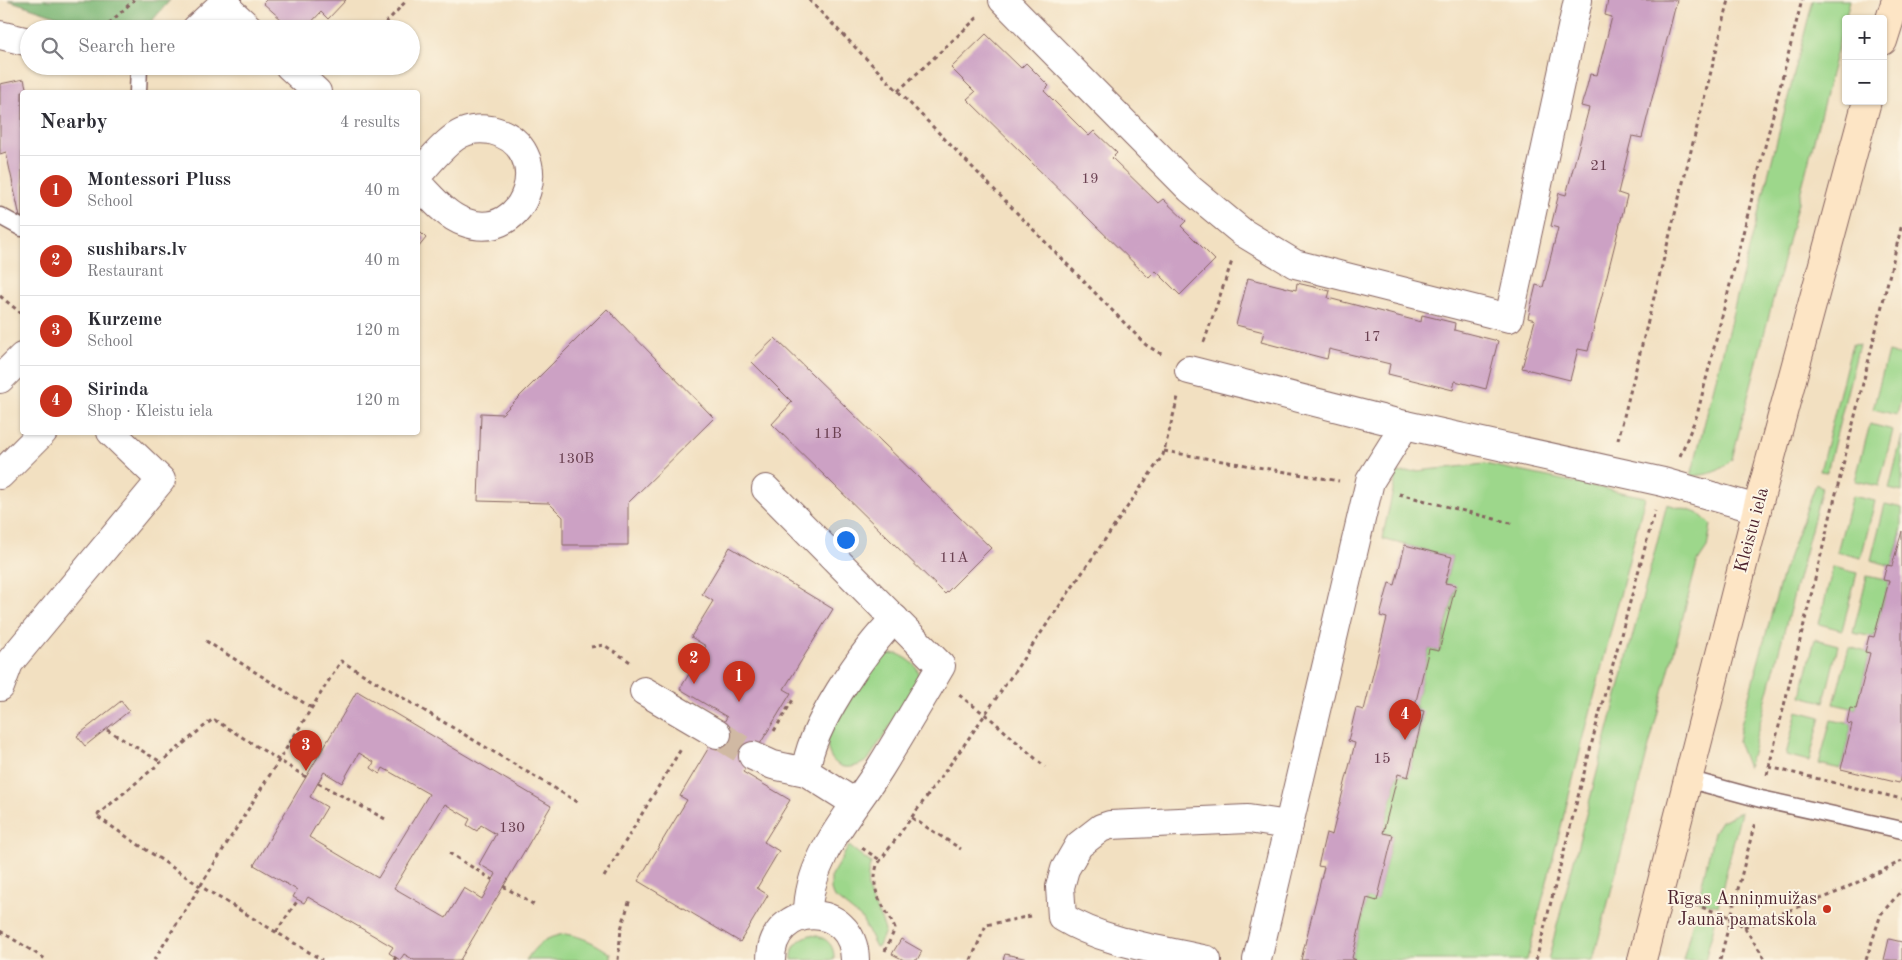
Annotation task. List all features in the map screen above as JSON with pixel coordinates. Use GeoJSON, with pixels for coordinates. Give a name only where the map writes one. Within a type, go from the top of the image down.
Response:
{"type":"FeatureCollection","features":[{"type":"Feature","properties":{"kind":"street"},"geometry":{"type":"LineString","coordinates":[[993,6],[1190,189],[1242,232],[1295,264],[1508,318],[1578,0]]}},
{"type":"Feature","properties":{"kind":"street"},"geometry":{"type":"LineString","coordinates":[[206,20],[226,2],[242,20]]}},
{"type":"Feature","properties":{"kind":"street"},"geometry":{"type":"LineString","coordinates":[[0,35],[20,40]]}},
{"type":"Feature","properties":{"kind":"street","name":"Kleistu iela"},"geometry":{"type":"LineString","coordinates":[[1642,960],[1757,509],[1866,105]]}},
{"type":"Feature","properties":{"kind":"street"},"geometry":{"type":"LineString","coordinates":[[420,173],[456,136],[470,130],[485,129],[500,132],[513,140],[523,152],[529,165],[530,181],[526,195],[519,208],[507,218],[493,224],[478,226],[464,222],[450,214],[420,186]]}},
{"type":"Feature","properties":{"kind":"street"},"geometry":{"type":"LineString","coordinates":[[0,378],[20,359]]}},
{"type":"Feature","properties":{"kind":"street"},"geometry":{"type":"LineString","coordinates":[[1189,370],[1405,425],[1663,482],[1757,509]]}},
{"type":"Feature","properties":{"kind":"street"},"geometry":{"type":"LineString","coordinates":[[1257,960],[1370,481],[1405,425]]}},
{"type":"Feature","properties":{"kind":"street"},"geometry":{"type":"LineString","coordinates":[[0,475],[40,435]]}},
{"type":"Feature","properties":{"kind":"street"},"geometry":{"type":"LineString","coordinates":[[0,687],[9,663],[161,480],[114,435]]}},
{"type":"Feature","properties":{"kind":"street"},"geometry":{"type":"LineString","coordinates":[[766,489],[941,666],[880,768],[855,803],[814,874],[807,899],[808,915]]}},
{"type":"Feature","properties":{"kind":"street"},"geometry":{"type":"LineString","coordinates":[[806,772],[807,760],[816,734],[861,659],[878,635],[895,619]]}},
{"type":"Feature","properties":{"kind":"street"},"geometry":{"type":"LineString","coordinates":[[644,691],[707,728]]}},
{"type":"Feature","properties":{"kind":"street"},"geometry":{"type":"LineString","coordinates":[[762,746],[773,765],[806,772],[855,803]]}},
{"type":"Feature","properties":{"kind":"street"},"geometry":{"type":"LineString","coordinates":[[1207,960],[1100,935],[1077,926],[1062,917],[1060,887],[1065,870],[1079,845],[1101,828],[1110,825],[1248,819],[1289,825]]}},
{"type":"Feature","properties":{"kind":"street"},"geometry":{"type":"LineString","coordinates":[[770,960],[772,946],[779,931],[792,920],[808,915],[824,916],[839,924],[853,944],[855,960]]}},
{"type":"Feature","properties":{"kind":"lane"},"geometry":{"type":"LineString","coordinates":[[138,90],[139,75]]}},
{"type":"Feature","properties":{"kind":"lane"},"geometry":{"type":"LineString","coordinates":[[0,216],[20,227]]}},
{"type":"Feature","properties":{"kind":"lane"},"geometry":{"type":"LineString","coordinates":[[1687,779],[1761,799],[1902,830]]}},
{"type":"Feature","properties":{"kind":"path"},"geometry":{"type":"LineString","coordinates":[[113,20],[134,0]]}},
{"type":"Feature","properties":{"kind":"path"},"geometry":{"type":"LineString","coordinates":[[388,20],[407,0]]}},
{"type":"Feature","properties":{"kind":"path"},"geometry":{"type":"LineString","coordinates":[[810,0],[1146,345],[1189,370]]}},
{"type":"Feature","properties":{"kind":"path"},"geometry":{"type":"LineString","coordinates":[[1610,470],[1729,0]]}},
{"type":"Feature","properties":{"kind":"path"},"geometry":{"type":"LineString","coordinates":[[898,91],[993,6]]}},
{"type":"Feature","properties":{"kind":"path"},"geometry":{"type":"LineString","coordinates":[[1720,960],[1902,224]]}},
{"type":"Feature","properties":{"kind":"path"},"geometry":{"type":"LineString","coordinates":[[880,960],[896,929],[878,900],[874,886],[874,875],[880,860],[985,714],[1162,455],[1182,382],[1204,342],[1242,232]]}},
{"type":"Feature","properties":{"kind":"path"},"geometry":{"type":"LineString","coordinates":[[0,296],[20,312]]}},
{"type":"Feature","properties":{"kind":"path"},"geometry":{"type":"LineString","coordinates":[[206,641],[312,708]]}},
{"type":"Feature","properties":{"kind":"path"},"geometry":{"type":"LineString","coordinates":[[154,960],[341,661],[581,804]]}},
{"type":"Feature","properties":{"kind":"path"},"geometry":{"type":"LineString","coordinates":[[762,746],[794,698]]}},
{"type":"Feature","properties":{"kind":"path"},"geometry":{"type":"LineString","coordinates":[[985,714],[1045,767]]}},
{"type":"Feature","properties":{"kind":"path"},"geometry":{"type":"LineString","coordinates":[[306,777],[213,719],[96,816],[200,886],[322,960]]}},
{"type":"Feature","properties":{"kind":"path"},"geometry":{"type":"LineString","coordinates":[[604,878],[707,728]]}},
{"type":"Feature","properties":{"kind":"path"},"geometry":{"type":"LineString","coordinates":[[107,730],[161,762]]}},
{"type":"Feature","properties":{"kind":"path"},"geometry":{"type":"LineString","coordinates":[[1769,767],[1902,799]]}},
{"type":"Feature","properties":{"kind":"path"},"geometry":{"type":"LineString","coordinates":[[318,783],[387,820]]}},
{"type":"Feature","properties":{"kind":"path"},"geometry":{"type":"LineString","coordinates":[[912,818],[961,850]]}},
{"type":"Feature","properties":{"kind":"path"},"geometry":{"type":"LineString","coordinates":[[449,853],[493,880]]}},
{"type":"Feature","properties":{"kind":"path"},"geometry":{"type":"LineString","coordinates":[[1744,927],[1831,895],[1902,860]]}},
{"type":"Feature","properties":{"kind":"path"},"geometry":{"type":"LineString","coordinates":[[503,886],[536,906]]}},
{"type":"Feature","properties":{"kind":"path"},"geometry":{"type":"LineString","coordinates":[[1866,960],[1881,914],[1902,890]]}},
{"type":"Feature","properties":{"kind":"path"},"geometry":{"type":"LineString","coordinates":[[1659,892],[1730,917],[1744,927],[1766,960]]}},
{"type":"Feature","properties":{"kind":"path"},"geometry":{"type":"LineString","coordinates":[[618,960],[621,929],[630,899]]}},
{"type":"Feature","properties":{"kind":"path"},"geometry":{"type":"LineString","coordinates":[[276,932],[298,900]]}},
{"type":"Feature","properties":{"kind":"path"},"geometry":{"type":"LineString","coordinates":[[971,960],[986,925],[1026,916],[1062,917]]}},
{"type":"Feature","properties":{"kind":"path"},"geometry":{"type":"LineString","coordinates":[[0,930],[47,960]]}},
{"type":"Feature","properties":{"kind":"green space"},"geometry":{"type":"Polygon","coordinates":[[[8,0],[170,0],[153,20],[69,20],[8,0]]]}},
{"type":"Feature","properties":{"kind":"green space"},"geometry":{"type":"Polygon","coordinates":[[[1813,0],[1850,0],[1846,15],[1842,15],[1842,31],[1732,459],[1714,472],[1691,476],[1813,0]]]}},
{"type":"Feature","properties":{"kind":"green space"},"geometry":{"type":"Polygon","coordinates":[[[1852,344],[1859,345],[1827,472],[1820,471],[1852,344]]]}},
{"type":"Feature","properties":{"kind":"green space"},"geometry":{"type":"Polygon","coordinates":[[[1888,352],[1902,356],[1902,394],[1897,415],[1873,409],[1888,352]]]}},
{"type":"Feature","properties":{"kind":"green space"},"geometry":{"type":"Polygon","coordinates":[[[1870,424],[1893,430],[1879,486],[1855,481],[1870,424]]]}},
{"type":"Feature","properties":{"kind":"green space"},"geometry":{"type":"Polygon","coordinates":[[[1902,436],[1902,492],[1889,489],[1902,436]]]}},
{"type":"Feature","properties":{"kind":"green space"},"geometry":{"type":"Polygon","coordinates":[[[1485,464],[1645,497],[1527,960],[1358,960],[1352,958],[1367,898],[1377,900],[1393,835],[1383,833],[1398,774],[1408,777],[1424,712],[1414,709],[1429,649],[1440,651],[1456,586],[1445,583],[1452,557],[1382,539],[1397,473],[1485,464]]]}},
{"type":"Feature","properties":{"kind":"green space"},"geometry":{"type":"Polygon","coordinates":[[[1816,484],[1822,488],[1748,768],[1738,742],[1741,725],[1783,572],[1816,484]]]}},
{"type":"Feature","properties":{"kind":"green space"},"geometry":{"type":"Polygon","coordinates":[[[1852,496],[1875,501],[1861,558],[1837,552],[1852,496]]]}},
{"type":"Feature","properties":{"kind":"green space"},"geometry":{"type":"Polygon","coordinates":[[[1667,504],[1698,513],[1711,525],[1707,548],[1697,563],[1593,960],[1548,960],[1667,504]]]}},
{"type":"Feature","properties":{"kind":"green space"},"geometry":{"type":"Polygon","coordinates":[[[1885,504],[1902,508],[1902,528],[1892,566],[1871,560],[1885,504]]]}},
{"type":"Feature","properties":{"kind":"green space"},"geometry":{"type":"Polygon","coordinates":[[[1833,567],[1857,573],[1842,630],[1819,624],[1833,567]]]}},
{"type":"Feature","properties":{"kind":"green space"},"geometry":{"type":"Polygon","coordinates":[[[1867,576],[1889,581],[1874,637],[1853,633],[1867,576]]]}},
{"type":"Feature","properties":{"kind":"green space"},"geometry":{"type":"Polygon","coordinates":[[[1815,639],[1838,645],[1824,702],[1801,696],[1815,639]]]}},
{"type":"Feature","properties":{"kind":"green space"},"geometry":{"type":"Polygon","coordinates":[[[1849,647],[1870,653],[1856,709],[1834,704],[1849,647]]]}},
{"type":"Feature","properties":{"kind":"green space"},"geometry":{"type":"Polygon","coordinates":[[[898,654],[917,668],[919,682],[868,760],[852,767],[839,765],[830,756],[827,739],[870,663],[884,655],[898,654]]]}},
{"type":"Feature","properties":{"kind":"green space"},"geometry":{"type":"Polygon","coordinates":[[[1797,711],[1821,717],[1809,761],[1786,755],[1797,711]]]}},
{"type":"Feature","properties":{"kind":"green space"},"geometry":{"type":"Polygon","coordinates":[[[1831,720],[1852,724],[1841,769],[1819,764],[1831,720]]]}},
{"type":"Feature","properties":{"kind":"green space"},"geometry":{"type":"Polygon","coordinates":[[[1741,812],[1718,906],[1698,901],[1714,832],[1721,821],[1741,812]]]}},
{"type":"Feature","properties":{"kind":"green space"},"geometry":{"type":"Polygon","coordinates":[[[849,846],[871,863],[868,874],[869,891],[885,931],[879,946],[876,947],[862,919],[833,896],[831,890],[831,876],[849,846]]]}},
{"type":"Feature","properties":{"kind":"green space"},"geometry":{"type":"Polygon","coordinates":[[[1695,913],[1716,919],[1705,960],[1683,960],[1695,913]]]}},
{"type":"Feature","properties":{"kind":"green space"},"geometry":{"type":"Polygon","coordinates":[[[565,934],[594,944],[611,954],[611,960],[526,960],[542,942],[565,934]]]}},
{"type":"Feature","properties":{"kind":"green space"},"geometry":{"type":"Polygon","coordinates":[[[810,935],[820,937],[831,945],[834,960],[792,960],[796,944],[810,935]]]}},
{"type":"Feature","properties":{"kind":"building"},"geometry":{"type":"Polygon","coordinates":[[[266,0],[346,0],[328,19],[321,12],[313,20],[282,20],[263,3],[266,0]]]}},
{"type":"Feature","properties":{"kind":"building"},"geometry":{"type":"Polygon","coordinates":[[[1608,0],[1677,0],[1642,138],[1632,136],[1618,193],[1627,196],[1588,351],[1578,349],[1570,380],[1522,368],[1535,320],[1528,318],[1536,285],[1543,287],[1558,228],[1551,226],[1559,193],[1566,195],[1589,108],[1581,106],[1590,74],[1597,75],[1612,17],[1605,15],[1608,0]]]}},
{"type":"Feature","properties":{"kind":"building"},"geometry":{"type":"Polygon","coordinates":[[[986,34],[1021,68],[1026,63],[1049,86],[1044,91],[1089,136],[1094,131],[1117,153],[1112,158],[1158,203],[1163,199],[1186,221],[1181,226],[1215,260],[1180,295],[1156,271],[1149,278],[967,99],[975,92],[951,68],[986,34]]]}},
{"type":"Feature","properties":{"kind":"building"},"geometry":{"type":"Polygon","coordinates":[[[24,79],[27,90],[20,90],[20,217],[6,152],[0,154],[0,84],[24,79]]]}},
{"type":"Feature","properties":{"kind":"building"},"geometry":{"type":"Polygon","coordinates":[[[420,232],[426,238],[420,246],[420,232]]]}},
{"type":"Feature","properties":{"kind":"building"},"geometry":{"type":"Polygon","coordinates":[[[1248,278],[1296,290],[1297,283],[1330,291],[1328,298],[1421,322],[1422,315],[1455,323],[1454,330],[1498,341],[1486,389],[1455,381],[1453,390],[1388,374],[1390,364],[1329,349],[1327,359],[1261,342],[1264,332],[1236,325],[1248,278]]]}},
{"type":"Feature","properties":{"kind":"building"},"geometry":{"type":"Polygon","coordinates":[[[607,309],[714,418],[628,503],[628,545],[563,545],[563,517],[549,503],[478,501],[481,413],[502,414],[607,309]]]}},
{"type":"Feature","properties":{"kind":"building"},"geometry":{"type":"Polygon","coordinates":[[[775,338],[991,548],[945,594],[772,424],[792,402],[751,361],[775,338]]]}},
{"type":"Feature","properties":{"kind":"building"},"geometry":{"type":"Polygon","coordinates":[[[1902,531],[1902,771],[1899,783],[1841,769],[1852,724],[1847,723],[1850,708],[1856,709],[1870,653],[1865,652],[1869,636],[1874,637],[1889,581],[1883,580],[1885,572],[1887,565],[1892,566],[1902,531]]]}},
{"type":"Feature","properties":{"kind":"building"},"geometry":{"type":"Polygon","coordinates":[[[1405,545],[1452,557],[1445,583],[1456,585],[1439,651],[1429,649],[1414,709],[1424,711],[1408,777],[1398,774],[1383,833],[1393,835],[1377,901],[1367,898],[1352,958],[1356,960],[1301,960],[1324,867],[1318,866],[1326,833],[1332,835],[1355,743],[1348,741],[1356,708],[1364,710],[1387,618],[1380,616],[1389,583],[1395,585],[1405,545]]]}},
{"type":"Feature","properties":{"kind":"building"},"geometry":{"type":"Polygon","coordinates":[[[730,547],[833,609],[784,689],[791,693],[743,772],[790,800],[764,842],[779,851],[757,888],[768,895],[740,942],[638,881],[687,800],[680,796],[727,717],[680,689],[706,646],[691,637],[713,601],[702,594],[730,547]]]}},
{"type":"Feature","properties":{"kind":"building"},"geometry":{"type":"Polygon","coordinates":[[[357,691],[551,806],[460,960],[414,960],[404,954],[400,960],[389,953],[393,947],[308,897],[304,903],[293,897],[297,890],[254,865],[357,691]],[[359,753],[342,783],[324,772],[310,797],[327,807],[309,837],[378,878],[429,794],[383,768],[380,774],[371,768],[374,762],[359,753]],[[445,804],[394,888],[446,918],[464,888],[482,899],[496,874],[479,864],[496,834],[481,825],[477,831],[467,825],[470,819],[445,804]]]}},
{"type":"Feature","properties":{"kind":"building"},"geometry":{"type":"Polygon","coordinates":[[[121,701],[129,711],[85,746],[77,736],[121,701]]]}},
{"type":"Feature","properties":{"kind":"building"},"geometry":{"type":"Polygon","coordinates":[[[901,939],[922,951],[917,960],[904,960],[892,954],[901,939]]]}},
{"type":"Feature","properties":{"kind":"building"},"geometry":{"type":"Polygon","coordinates":[[[1889,939],[1902,942],[1902,960],[1884,960],[1889,939]]]}},
{"type":"Feature","properties":{"kind":"building"},"geometry":{"type":"Polygon","coordinates":[[[1005,954],[1028,959],[1028,960],[1003,960],[1005,954]]]}},
{"type":"Feature","properties":{"kind":"tunnel"},"geometry":{"type":"LineString","coordinates":[[717,734],[753,756]]}},
{"type":"Feature","properties":{"kind":"place","name":"sushibars.lv"},"geometry":{"type":"Point","coordinates":[694,684]}},
{"type":"Feature","properties":{"kind":"place","name":"Montessori Pluss"},"geometry":{"type":"Point","coordinates":[739,702]}},
{"type":"Feature","properties":{"kind":"place","name":"Sirinda"},"geometry":{"type":"Point","coordinates":[1405,740]}},
{"type":"Feature","properties":{"kind":"place","name":"Kurzeme"},"geometry":{"type":"Point","coordinates":[306,771]}},
{"type":"Feature","properties":{"kind":"place","name":"Rīgas Anniņmuižas Jaunā pamatskola"},"geometry":{"type":"Point","coordinates":[1827,909]}}]}
